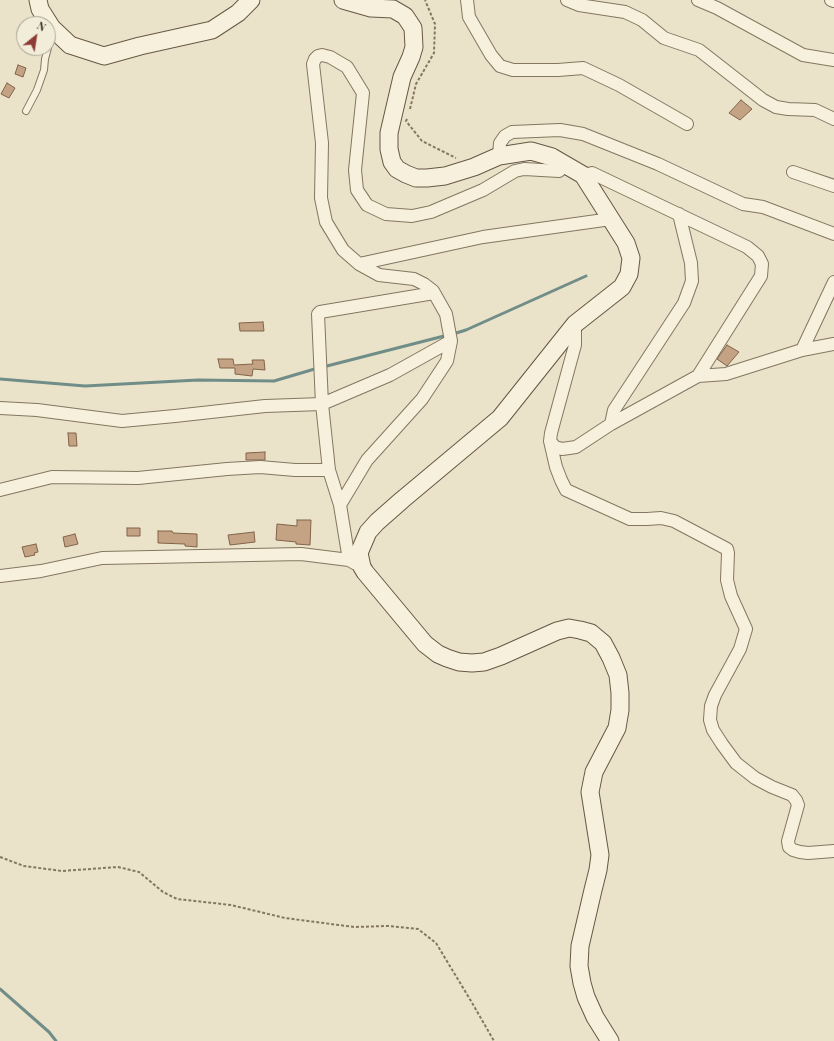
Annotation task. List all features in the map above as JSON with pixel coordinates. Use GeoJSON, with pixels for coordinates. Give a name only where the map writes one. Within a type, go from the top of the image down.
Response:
{"type":"FeatureCollection","features":[{"type":"Feature","properties":{"kind":"main road"},"geometry":{"type":"LineString","coordinates":[[38,0],[40,9],[44,16]]}},
{"type":"Feature","properties":{"kind":"main road"},"geometry":{"type":"LineString","coordinates":[[56,32],[70,46],[104,56],[140,46],[212,30],[238,14],[251,0]]}},
{"type":"Feature","properties":{"kind":"main road"},"geometry":{"type":"LineString","coordinates":[[343,0],[371,8],[393,9],[406,16],[413,28],[414,47],[411,58],[402,77],[389,133],[388,149],[392,162],[397,169],[416,178],[445,176],[474,167],[499,156],[531,151],[552,156],[583,175],[626,243],[631,258],[629,274],[622,287],[575,324],[500,418],[377,522],[368,532],[355,564],[365,572],[425,644],[438,654],[459,662],[484,662],[557,631],[569,628],[591,633],[603,643],[618,675],[620,710],[617,728],[594,772],[590,792],[600,855],[580,946],[579,966],[586,997],[595,1017],[610,1041]]}},
{"type":"Feature","properties":{"kind":"street"},"geometry":{"type":"LineString","coordinates":[[467,0],[469,17],[491,55],[500,66],[512,70],[558,70],[583,68],[619,85],[687,124]]}},
{"type":"Feature","properties":{"kind":"street"},"geometry":{"type":"LineString","coordinates":[[567,0],[579,5],[625,12],[642,20],[664,38],[699,50],[763,100],[776,107],[815,110],[834,118]]}},
{"type":"Feature","properties":{"kind":"street"},"geometry":{"type":"LineString","coordinates":[[698,0],[717,8],[803,55],[834,60]]}},
{"type":"Feature","properties":{"kind":"street"},"geometry":{"type":"LineString","coordinates":[[340,505],[367,460],[422,399],[447,361],[451,341],[446,314],[434,293],[424,284],[414,280],[379,275],[359,264],[343,250],[326,222],[321,198],[322,144],[313,64],[315,59],[322,55],[330,57],[347,67],[363,93],[355,170],[358,190],[367,205],[386,214],[412,216],[431,212],[483,190],[515,171],[524,169],[559,171],[565,164]]}},
{"type":"Feature","properties":{"kind":"street"},"geometry":{"type":"LineString","coordinates":[[499,156],[500,143],[505,136],[512,132],[560,130],[583,134],[658,164],[743,204],[763,207],[834,234]]}},
{"type":"Feature","properties":{"kind":"street"},"geometry":{"type":"LineString","coordinates":[[793,172],[834,186]]}},
{"type":"Feature","properties":{"kind":"street"},"geometry":{"type":"LineString","coordinates":[[583,175],[592,173],[747,247],[758,256],[762,264],[761,276],[698,376]]}},
{"type":"Feature","properties":{"kind":"street"},"geometry":{"type":"LineString","coordinates":[[611,424],[614,410],[684,303],[692,281],[691,263],[679,214]]}},
{"type":"Feature","properties":{"kind":"street"},"geometry":{"type":"LineString","coordinates":[[359,264],[483,237],[611,219]]}},
{"type":"Feature","properties":{"kind":"street"},"geometry":{"type":"LineString","coordinates":[[802,350],[834,282]]}},
{"type":"Feature","properties":{"kind":"street"},"geometry":{"type":"LineString","coordinates":[[0,576],[40,571],[102,558],[301,554],[355,564],[330,470],[322,404],[318,314],[320,312],[434,293]]}},
{"type":"Feature","properties":{"kind":"street"},"geometry":{"type":"LineString","coordinates":[[575,324],[575,345],[550,441],[556,467],[561,480],[566,490],[630,519],[661,518],[674,521],[727,549],[727,580],[731,596],[746,629],[740,649],[715,695],[711,706],[710,720],[713,730],[736,762],[755,778],[792,796],[796,800],[798,806],[788,841],[789,847],[793,850],[808,853],[834,851]]}},
{"type":"Feature","properties":{"kind":"street"},"geometry":{"type":"LineString","coordinates":[[0,408],[37,410],[122,421],[265,406],[322,404],[390,375],[451,341]]}},
{"type":"Feature","properties":{"kind":"street"},"geometry":{"type":"LineString","coordinates":[[550,441],[555,447],[562,449],[576,447],[611,424],[698,376],[726,374],[802,350],[834,344]]}},
{"type":"Feature","properties":{"kind":"street"},"geometry":{"type":"LineString","coordinates":[[0,490],[52,477],[138,478],[260,467],[295,470],[330,470]]}},
{"type":"Feature","properties":{"kind":"lane"},"geometry":{"type":"LineString","coordinates":[[26,111],[38,90],[44,70],[46,56]]}},
{"type":"Feature","properties":{"kind":"path"},"geometry":{"type":"LineString","coordinates":[[425,0],[434,24],[434,53],[416,84],[406,121],[422,141],[474,167]]}},
{"type":"Feature","properties":{"kind":"path"},"geometry":{"type":"LineString","coordinates":[[0,857],[24,866],[62,871],[118,867],[139,872],[163,892],[177,899],[231,905],[285,918],[354,928],[388,926],[418,929],[436,943],[494,1041]]}},
{"type":"Feature","properties":{"kind":"building"},"geometry":{"type":"Polygon","coordinates":[[[18,65],[26,68],[23,77],[15,74],[18,65]]]}},
{"type":"Feature","properties":{"kind":"building"},"geometry":{"type":"Polygon","coordinates":[[[7,83],[15,88],[9,98],[1,94],[7,83]]]}},
{"type":"Feature","properties":{"kind":"building"},"geometry":{"type":"Polygon","coordinates":[[[741,100],[752,109],[740,120],[729,113],[741,100]]]}},
{"type":"Feature","properties":{"kind":"building"},"geometry":{"type":"Polygon","coordinates":[[[263,322],[264,331],[240,331],[239,323],[263,322]]]}},
{"type":"Feature","properties":{"kind":"building"},"geometry":{"type":"Polygon","coordinates":[[[727,345],[739,352],[727,366],[717,359],[727,345]]]}},
{"type":"Feature","properties":{"kind":"building"},"geometry":{"type":"Polygon","coordinates":[[[218,359],[233,359],[234,365],[253,364],[252,360],[264,360],[265,370],[253,369],[252,376],[235,374],[235,368],[220,368],[218,359]]]}},
{"type":"Feature","properties":{"kind":"building"},"geometry":{"type":"Polygon","coordinates":[[[68,433],[76,433],[77,446],[69,446],[68,433]]]}},
{"type":"Feature","properties":{"kind":"building"},"geometry":{"type":"Polygon","coordinates":[[[265,452],[265,460],[246,460],[246,453],[265,452]]]}},
{"type":"Feature","properties":{"kind":"building"},"geometry":{"type":"Polygon","coordinates":[[[297,520],[311,520],[310,545],[276,540],[277,524],[297,526],[297,520]]]}},
{"type":"Feature","properties":{"kind":"building"},"geometry":{"type":"Polygon","coordinates":[[[127,528],[140,528],[140,536],[127,536],[127,528]]]}},
{"type":"Feature","properties":{"kind":"building"},"geometry":{"type":"Polygon","coordinates":[[[158,531],[197,534],[197,547],[185,546],[185,544],[158,543],[158,531]]]}},
{"type":"Feature","properties":{"kind":"building"},"geometry":{"type":"Polygon","coordinates":[[[254,532],[255,542],[230,545],[228,535],[254,532]]]}},
{"type":"Feature","properties":{"kind":"building"},"geometry":{"type":"Polygon","coordinates":[[[75,534],[78,544],[65,547],[63,537],[75,534]]]}},
{"type":"Feature","properties":{"kind":"building"},"geometry":{"type":"Polygon","coordinates":[[[36,544],[38,552],[34,553],[35,555],[25,557],[22,547],[36,544]]]}},
{"type":"Feature","properties":{"kind":"waterway"},"geometry":{"type":"LineString","coordinates":[[453,334],[466,330],[586,276]]}},
{"type":"Feature","properties":{"kind":"waterway"},"geometry":{"type":"LineString","coordinates":[[323,367],[448,335]]}},
{"type":"Feature","properties":{"kind":"waterway"},"geometry":{"type":"LineString","coordinates":[[0,379],[85,386],[198,380],[274,381],[318,368]]}},
{"type":"Feature","properties":{"kind":"waterway"},"geometry":{"type":"LineString","coordinates":[[0,989],[49,1032],[56,1041]]}}]}
